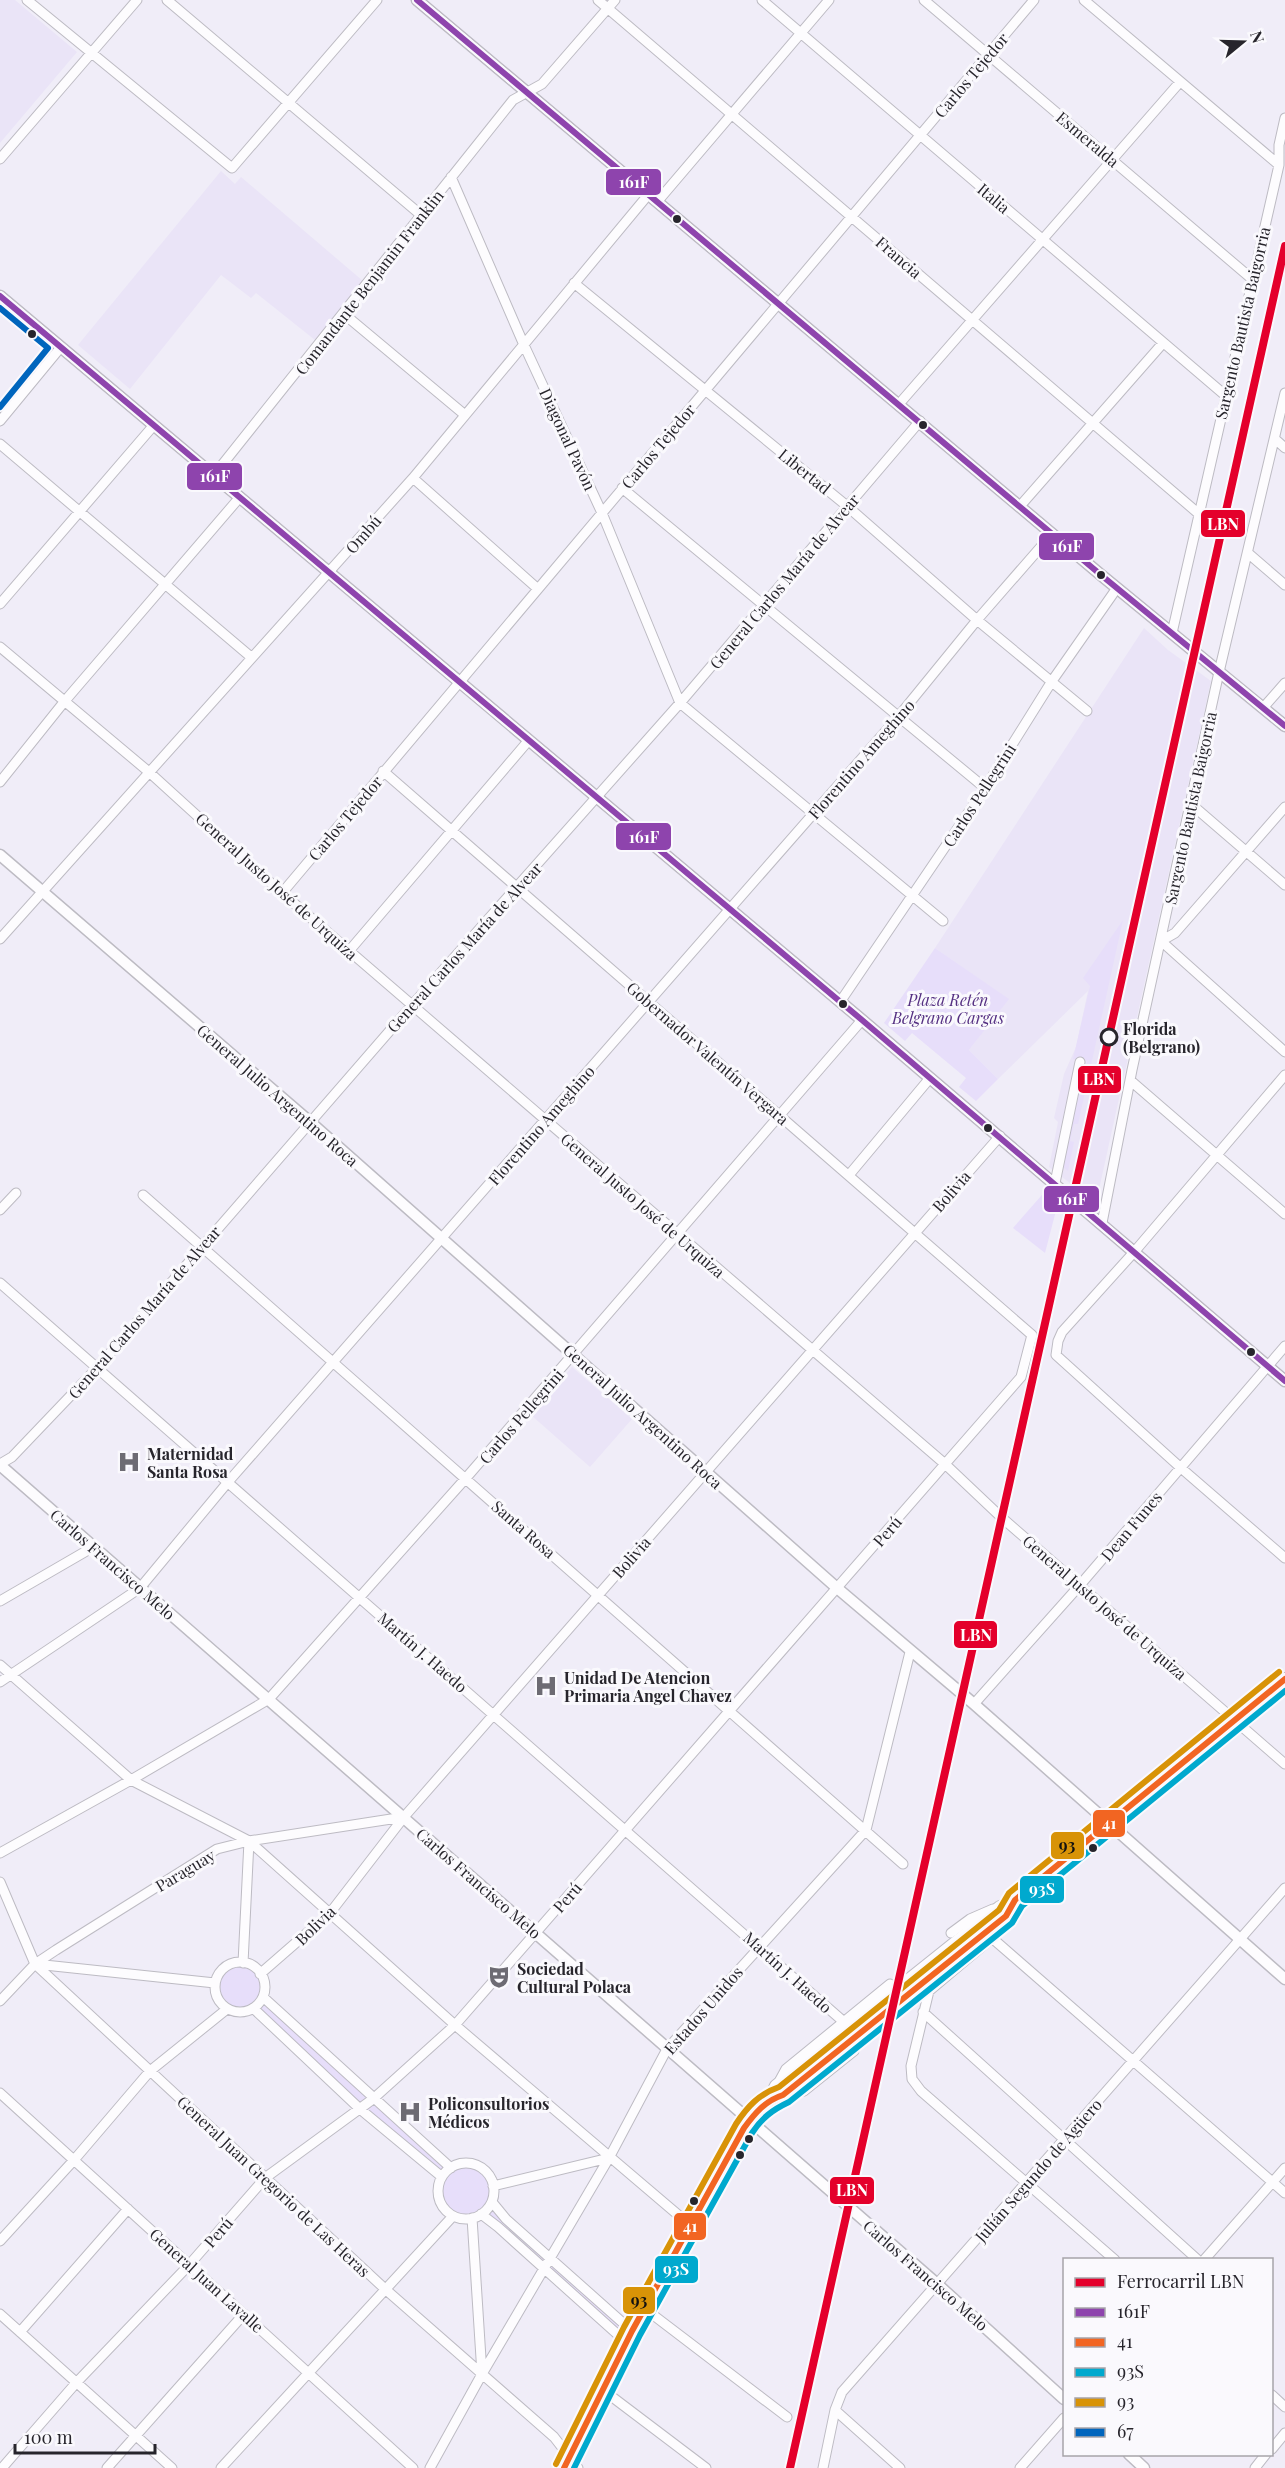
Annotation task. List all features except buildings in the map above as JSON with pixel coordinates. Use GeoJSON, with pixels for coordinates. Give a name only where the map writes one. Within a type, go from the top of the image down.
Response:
{"type":"FeatureCollection","features":[{"type":"Feature","properties":{"kind":"main road"},"geometry":{"type":"LineString","coordinates":[[566,2462],[644,2308],[749,2120],[770,2098],[1003,1911],[1285,1679]]}},
{"type":"Feature","properties":{"kind":"street"},"geometry":{"type":"LineString","coordinates":[[27,0],[232,168],[377,0]]}},
{"type":"Feature","properties":{"kind":"street"},"geometry":{"type":"LineString","coordinates":[[0,159],[92,55],[137,0]]}},
{"type":"Feature","properties":{"kind":"street"},"geometry":{"type":"LineString","coordinates":[[167,0],[421,215]]}},
{"type":"Feature","properties":{"kind":"street"},"geometry":{"type":"LineString","coordinates":[[417,0],[1052,534],[1285,726]]}},
{"type":"Feature","properties":{"kind":"street","name":"Francia"},"geometry":{"type":"LineString","coordinates":[[598,0],[1199,514]]}},
{"type":"Feature","properties":{"kind":"street","name":"Comandante Benjamin Franklin"},"geometry":{"type":"LineString","coordinates":[[214,475],[513,100],[542,84],[615,0]]}},
{"type":"Feature","properties":{"kind":"street","name":"Italia"},"geometry":{"type":"LineString","coordinates":[[762,0],[1226,396]]}},
{"type":"Feature","properties":{"kind":"street","name":"Ombú"},"geometry":{"type":"LineString","coordinates":[[0,939],[413,478],[574,284],[652,198],[733,115],[829,0]]}},
{"type":"Feature","properties":{"kind":"street","name":"Esmeralda"},"geometry":{"type":"LineString","coordinates":[[924,0],[1252,279]]}},
{"type":"Feature","properties":{"kind":"street","name":"Carlos Tejedor"},"geometry":{"type":"LineString","coordinates":[[282,893],[1034,0]]}},
{"type":"Feature","properties":{"kind":"street"},"geometry":{"type":"LineString","coordinates":[[1084,0],[1279,165]]}},
{"type":"Feature","properties":{"kind":"street"},"geometry":{"type":"LineString","coordinates":[[899,404],[1180,82]]}},
{"type":"Feature","properties":{"kind":"street","name":"Sargento Bautista Baigorria"},"geometry":{"type":"LineString","coordinates":[[1172,633],[1279,165],[1279,145],[1285,118]]}},
{"type":"Feature","properties":{"kind":"street","name":"Diagonal Pavón"},"geometry":{"type":"LineString","coordinates":[[451,177],[524,345],[602,513],[680,703]]}},
{"type":"Feature","properties":{"kind":"street","name":"Libertad"},"geometry":{"type":"LineString","coordinates":[[574,284],[847,506],[977,620],[1087,711]]}},
{"type":"Feature","properties":{"kind":"street"},"geometry":{"type":"LineString","coordinates":[[0,296],[862,1020],[1285,1381]]}},
{"type":"Feature","properties":{"kind":"street"},"geometry":{"type":"LineString","coordinates":[[344,314],[465,415]]}},
{"type":"Feature","properties":{"kind":"street"},"geometry":{"type":"LineString","coordinates":[[1020,506],[1163,343]]}},
{"type":"Feature","properties":{"kind":"street"},"geometry":{"type":"LineString","coordinates":[[0,421],[61,346]]}},
{"type":"Feature","properties":{"kind":"street","name":"Sargento Bautista Baigorria"},"geometry":{"type":"LineString","coordinates":[[1102,1223],[1220,672],[1285,393]]}},
{"type":"Feature","properties":{"kind":"street","name":"General Carlos María de Alvear"},"geometry":{"type":"LineString","coordinates":[[0,1465],[12,1457],[97,1368],[413,1004],[680,703],[920,421]]}},
{"type":"Feature","properties":{"kind":"street"},"geometry":{"type":"LineString","coordinates":[[0,603],[154,424]]}},
{"type":"Feature","properties":{"kind":"street"},"geometry":{"type":"LineString","coordinates":[[1275,439],[1285,448]]}},
{"type":"Feature","properties":{"kind":"street"},"geometry":{"type":"LineString","coordinates":[[0,444],[251,657]]}},
{"type":"Feature","properties":{"kind":"street"},"geometry":{"type":"LineString","coordinates":[[413,478],[538,589]]}},
{"type":"Feature","properties":{"kind":"street"},"geometry":{"type":"LineString","coordinates":[[622,488],[985,788]]}},
{"type":"Feature","properties":{"kind":"street"},"geometry":{"type":"LineString","coordinates":[[0,782],[64,702],[166,586],[240,497]]}},
{"type":"Feature","properties":{"kind":"street","name":"Florentino Ameghino"},"geometry":{"type":"LineString","coordinates":[[0,1683],[140,1588],[228,1482],[898,717],[977,620],[1052,534]]}},
{"type":"Feature","properties":{"kind":"street"},"geometry":{"type":"LineString","coordinates":[[1249,554],[1285,585]]}},
{"type":"Feature","properties":{"kind":"street","name":"Carlos Pellegrini"},"geometry":{"type":"LineString","coordinates":[[840,1002],[985,788],[1052,681],[1117,588]]}},
{"type":"Feature","properties":{"kind":"street","name":"General Justo José de Urquiza"},"geometry":{"type":"LineString","coordinates":[[0,647],[149,772],[282,893],[945,1464],[1080,1586],[1285,1764]]}},
{"type":"Feature","properties":{"kind":"street"},"geometry":{"type":"LineString","coordinates":[[1263,708],[1285,683]]}},
{"type":"Feature","properties":{"kind":"street"},"geometry":{"type":"LineString","coordinates":[[680,703],[943,921]]}},
{"type":"Feature","properties":{"kind":"street"},"geometry":{"type":"LineString","coordinates":[[349,951],[529,740]]}},
{"type":"Feature","properties":{"kind":"street","name":"Gobernador Valentín Vergara"},"geometry":{"type":"LineString","coordinates":[[383,771],[1032,1335]]}},
{"type":"Feature","properties":{"kind":"street"},"geometry":{"type":"LineString","coordinates":[[1191,804],[1285,885]]}},
{"type":"Feature","properties":{"kind":"street"},"geometry":{"type":"LineString","coordinates":[[1285,807],[1175,933],[1161,941],[1285,1052]]}},
{"type":"Feature","properties":{"kind":"street","name":"General Julio Argentino Roca"},"geometry":{"type":"LineString","coordinates":[[0,855],[310,1122],[837,1588],[974,1704],[1285,1978]]}},
{"type":"Feature","properties":{"kind":"street","name":"Carlos Pellegrini"},"geometry":{"type":"LineString","coordinates":[[0,1853],[269,1699],[466,1478],[862,1020]]}},
{"type":"Feature","properties":{"kind":"street"},"geometry":{"type":"LineString","coordinates":[[1054,1183],[1080,1062]]}},
{"type":"Feature","properties":{"kind":"street"},"geometry":{"type":"LineString","coordinates":[[1285,1075],[1135,1251],[1062,1332],[1056,1355],[1180,1468],[1285,1558]]}},
{"type":"Feature","properties":{"kind":"street"},"geometry":{"type":"LineString","coordinates":[[849,1175],[930,1078]]}},
{"type":"Feature","properties":{"kind":"street"},"geometry":{"type":"LineString","coordinates":[[1131,1081],[1285,1214]]}},
{"type":"Feature","properties":{"kind":"street","name":"Bolivia"},"geometry":{"type":"LineString","coordinates":[[261,1974],[330,1913],[404,1817],[999,1136]]}},
{"type":"Feature","properties":{"kind":"street"},"geometry":{"type":"LineString","coordinates":[[0,1210],[16,1193]]}},
{"type":"Feature","properties":{"kind":"street","name":"Santa Rosa"},"geometry":{"type":"LineString","coordinates":[[143,1195],[903,1864]]}},
{"type":"Feature","properties":{"kind":"street","name":"Martín J. Haedo"},"geometry":{"type":"LineString","coordinates":[[0,1283],[844,2022]]}},
{"type":"Feature","properties":{"kind":"street","name":"Perú"},"geometry":{"type":"LineString","coordinates":[[2,2468],[76,2383],[189,2265],[266,2178],[373,2099],[455,2025],[1021,1377],[1032,1335]]}},
{"type":"Feature","properties":{"kind":"street","name":"Dean Funes"},"geometry":{"type":"LineString","coordinates":[[974,1704],[1080,1586],[1285,1346]]}},
{"type":"Feature","properties":{"kind":"street","name":"Carlos Francisco Melo"},"geometry":{"type":"LineString","coordinates":[[0,1465],[1063,2396]]}},
{"type":"Feature","properties":{"kind":"street"},"geometry":{"type":"LineString","coordinates":[[0,1601],[95,1546]]}},
{"type":"Feature","properties":{"kind":"street","name":"Estados Unidos"},"geometry":{"type":"LineString","coordinates":[[430,2468],[482,2374],[609,2158],[667,2049],[866,1830],[910,1652]]}},
{"type":"Feature","properties":{"kind":"street"},"geometry":{"type":"LineString","coordinates":[[0,1665],[131,1780],[249,1841],[455,2025],[690,2225]]}},
{"type":"Feature","properties":{"kind":"street","name":"Paraguay"},"geometry":{"type":"LineString","coordinates":[[0,2001],[35,1964],[217,1849],[249,1841],[404,1817]]}},
{"type":"Feature","properties":{"kind":"street"},"geometry":{"type":"LineString","coordinates":[[243,1963],[249,1841]]}},
{"type":"Feature","properties":{"kind":"street","name":"General Juan Gregorio de Las Heras"},"geometry":{"type":"LineString","coordinates":[[0,1882],[35,1964],[384,2288],[554,2437],[566,2462],[578,2468]]}},
{"type":"Feature","properties":{"kind":"street","name":"Julián Segundo de Agüero"},"geometry":{"type":"LineString","coordinates":[[823,2468],[835,2410],[842,2392],[1285,1888]]}},
{"type":"Feature","properties":{"kind":"street"},"geometry":{"type":"LineString","coordinates":[[951,1933],[970,1919],[1003,1911]]}},
{"type":"Feature","properties":{"kind":"street"},"geometry":{"type":"LineString","coordinates":[[1003,1911],[992,1938],[935,1985],[927,1997],[911,2066],[912,2079],[921,2091],[1114,2258]]}},
{"type":"Feature","properties":{"kind":"street"},"geometry":{"type":"LineString","coordinates":[[992,1938],[1285,2193]]}},
{"type":"Feature","properties":{"kind":"street"},"geometry":{"type":"LineString","coordinates":[[235,1963],[250,1965],[261,1974],[263,1996],[253,2008],[240,2012],[226,2009],[217,1997],[215,1983],[222,1970],[235,1963]]}},
{"type":"Feature","properties":{"kind":"street"},"geometry":{"type":"LineString","coordinates":[[35,1964],[215,1983]]}},
{"type":"Feature","properties":{"kind":"street"},"geometry":{"type":"LineString","coordinates":[[854,2051],[804,2091],[780,2091],[786,2069],[890,1984]]}},
{"type":"Feature","properties":{"kind":"street"},"geometry":{"type":"LineString","coordinates":[[263,1996],[451,2168]]}},
{"type":"Feature","properties":{"kind":"street"},"geometry":{"type":"LineString","coordinates":[[253,2008],[360,2109],[442,2177]]}},
{"type":"Feature","properties":{"kind":"street"},"geometry":{"type":"LineString","coordinates":[[0,2241],[74,2160],[150,2071],[226,2009]]}},
{"type":"Feature","properties":{"kind":"street"},"geometry":{"type":"LineString","coordinates":[[923,2012],[1197,2258]]}},
{"type":"Feature","properties":{"kind":"street","name":"General Juan Lavalle"},"geometry":{"type":"LineString","coordinates":[[1,2096],[413,2468]]}},
{"type":"Feature","properties":{"kind":"street"},"geometry":{"type":"LineString","coordinates":[[493,2187],[609,2158]]}},
{"type":"Feature","properties":{"kind":"street"},"geometry":{"type":"LineString","coordinates":[[482,2374],[477,2216],[492,2202],[493,2187],[490,2176],[476,2165],[468,2163],[451,2168],[442,2177],[439,2194],[446,2210],[453,2216],[477,2216],[498,2226],[544,2268],[629,2337]]}},
{"type":"Feature","properties":{"kind":"street"},"geometry":{"type":"LineString","coordinates":[[1205,2258],[1285,2168]]}},
{"type":"Feature","properties":{"kind":"street"},"geometry":{"type":"LineString","coordinates":[[492,2202],[506,2219],[551,2259],[629,2337]]}},
{"type":"Feature","properties":{"kind":"street"},"geometry":{"type":"LineString","coordinates":[[20,2332],[128,2209]]}},
{"type":"Feature","properties":{"kind":"street"},"geometry":{"type":"LineString","coordinates":[[221,2468],[384,2288],[453,2216]]}},
{"type":"Feature","properties":{"kind":"street"},"geometry":{"type":"LineString","coordinates":[[644,2308],[787,2417]]}},
{"type":"Feature","properties":{"kind":"street"},"geometry":{"type":"LineString","coordinates":[[0,2314],[172,2468]]}},
{"type":"Feature","properties":{"kind":"street"},"geometry":{"type":"LineString","coordinates":[[106,2468],[244,2314]]}},
{"type":"Feature","properties":{"kind":"street"},"geometry":{"type":"LineString","coordinates":[[603,2390],[706,2468]]}},
{"type":"Feature","properties":{"kind":"street"},"geometry":{"type":"LineString","coordinates":[[1273,2396],[1285,2407]]}},
{"type":"Feature","properties":{"kind":"street"},"geometry":{"type":"LineString","coordinates":[[835,2410],[900,2468]]}},
{"type":"Feature","properties":{"kind":"street"},"geometry":{"type":"LineString","coordinates":[[1020,2468],[1063,2420]]}},
{"type":"Feature","properties":{"kind":"street"},"geometry":{"type":"LineString","coordinates":[[1273,2448],[1285,2433]]}},
{"type":"Feature","properties":{"kind":"street"},"geometry":{"type":"LineString","coordinates":[[1131,2456],[1144,2468]]}},
{"type":"Feature","properties":{"kind":"street"},"geometry":{"type":"LineString","coordinates":[[1255,2468],[1264,2456]]}},
{"type":"Feature","properties":{"kind":"shaded area"},"geometry":{"type":"Polygon","coordinates":[[[0,0],[15,0],[77,52],[0,143],[0,0]]]}},
{"type":"Feature","properties":{"kind":"shaded area"},"geometry":{"type":"Polygon","coordinates":[[[221,171],[235,184],[241,177],[363,281],[315,340],[256,293],[251,298],[221,275],[130,389],[78,345],[221,171]]]}},
{"type":"Feature","properties":{"kind":"shaded area"},"geometry":{"type":"Polygon","coordinates":[[[1144,628],[1168,650],[1211,681],[1096,1203],[1049,1167],[1058,1122],[1054,1118],[1064,1074],[1076,1047],[1088,991],[998,1079],[969,1050],[1008,999],[935,948],[1144,628]]]}},
{"type":"Feature","properties":{"kind":"shaded area"},"geometry":{"type":"Polygon","coordinates":[[[572,1367],[632,1419],[590,1467],[531,1415],[572,1367]]]}},
{"type":"Feature","properties":{"kind":"green space"},"geometry":{"type":"Polygon","coordinates":[[[1123,920],[1078,1124],[1074,1124],[1070,1141],[1074,1142],[1068,1171],[1061,1165],[1087,1061],[1073,1059],[1090,986],[1083,978],[1123,920]]]}},
{"type":"Feature","properties":{"kind":"green space","name":"Plaza Retén Belgrano Cargas"},"geometry":{"type":"Polygon","coordinates":[[[935,948],[1009,999],[969,1050],[998,1079],[976,1101],[959,1087],[966,1078],[912,1033],[905,1041],[884,1023],[935,948]]]}},
{"type":"Feature","properties":{"kind":"green space"},"geometry":{"type":"Polygon","coordinates":[[[1048,1188],[1059,1199],[1045,1253],[1013,1228],[1048,1188]]]}},
{"type":"Feature","properties":{"kind":"green space"},"geometry":{"type":"Polygon","coordinates":[[[240,1967],[248,1968],[254,1973],[259,1979],[259,1995],[254,2001],[248,2006],[240,2007],[232,2006],[226,2001],[221,1995],[220,1987],[221,1979],[226,1973],[232,1968],[240,1967]]]}},
{"type":"Feature","properties":{"kind":"green space"},"geometry":{"type":"Polygon","coordinates":[[[263,1997],[451,2168],[442,2177],[253,2008],[263,1997]]]}},
{"type":"Feature","properties":{"kind":"green space"},"geometry":{"type":"Polygon","coordinates":[[[461,2167],[471,2167],[483,2174],[490,2186],[490,2196],[483,2208],[471,2215],[461,2215],[446,2204],[442,2196],[442,2186],[453,2171],[461,2167]]]}},
{"type":"Feature","properties":{"kind":"green space"},"geometry":{"type":"Polygon","coordinates":[[[492,2202],[632,2331],[613,2328],[481,2214],[492,2202]]]}},
{"type":"Feature","properties":{"kind":"rail line","name":"LBN"},"geometry":{"type":"LineString","coordinates":[[790,2468],[1285,246]]}},
{"type":"Feature","properties":{"kind":"transit line","name":"161F"},"geometry":{"type":"LineString","coordinates":[[417,0],[1101,575],[1285,726]]}},
{"type":"Feature","properties":{"kind":"transit line","name":"161F"},"geometry":{"type":"LineString","coordinates":[[0,296],[862,1020],[1285,1381]]}},
{"type":"Feature","properties":{"kind":"transit line","name":"67"},"geometry":{"type":"LineString","coordinates":[[0,308],[48,348],[0,407]]}},
{"type":"Feature","properties":{"kind":"transit line","name":"93"},"geometry":{"type":"LineString","coordinates":[[556,2464],[624,2327],[736,2124],[749,2107],[765,2093],[779,2087],[999,1910],[1009,1893],[1279,1672]]}},
{"type":"Feature","properties":{"kind":"transit line","name":"41"},"geometry":{"type":"LineString","coordinates":[[564,2468],[632,2331],[744,2128],[756,2113],[766,2104],[783,2095],[1006,1916],[1015,1900],[1285,1679]]}},
{"type":"Feature","properties":{"kind":"transit line","name":"93S"},"geometry":{"type":"LineString","coordinates":[[574,2468],[640,2335],[752,2133],[760,2123],[772,2111],[789,2102],[1012,1923],[1022,1906],[1285,1691]]}},
{"type":"Feature","properties":{"kind":"place","name":"Florida (Belgrano)"},"geometry":{"type":"Point","coordinates":[1109,1037]}},
{"type":"Feature","properties":{"kind":"place","name":"Maternidad Santa Rosa"},"geometry":{"type":"Point","coordinates":[129,1462]}},
{"type":"Feature","properties":{"kind":"place","name":"Unidad De Atencion Primaria Angel Chavez"},"geometry":{"type":"Point","coordinates":[546,1686]}},
{"type":"Feature","properties":{"kind":"place","name":"Sociedad Cultural Polaca"},"geometry":{"type":"Point","coordinates":[499,1977]}},
{"type":"Feature","properties":{"kind":"place","name":"Policonsultorios Médicos"},"geometry":{"type":"Point","coordinates":[410,2112]}}]}
